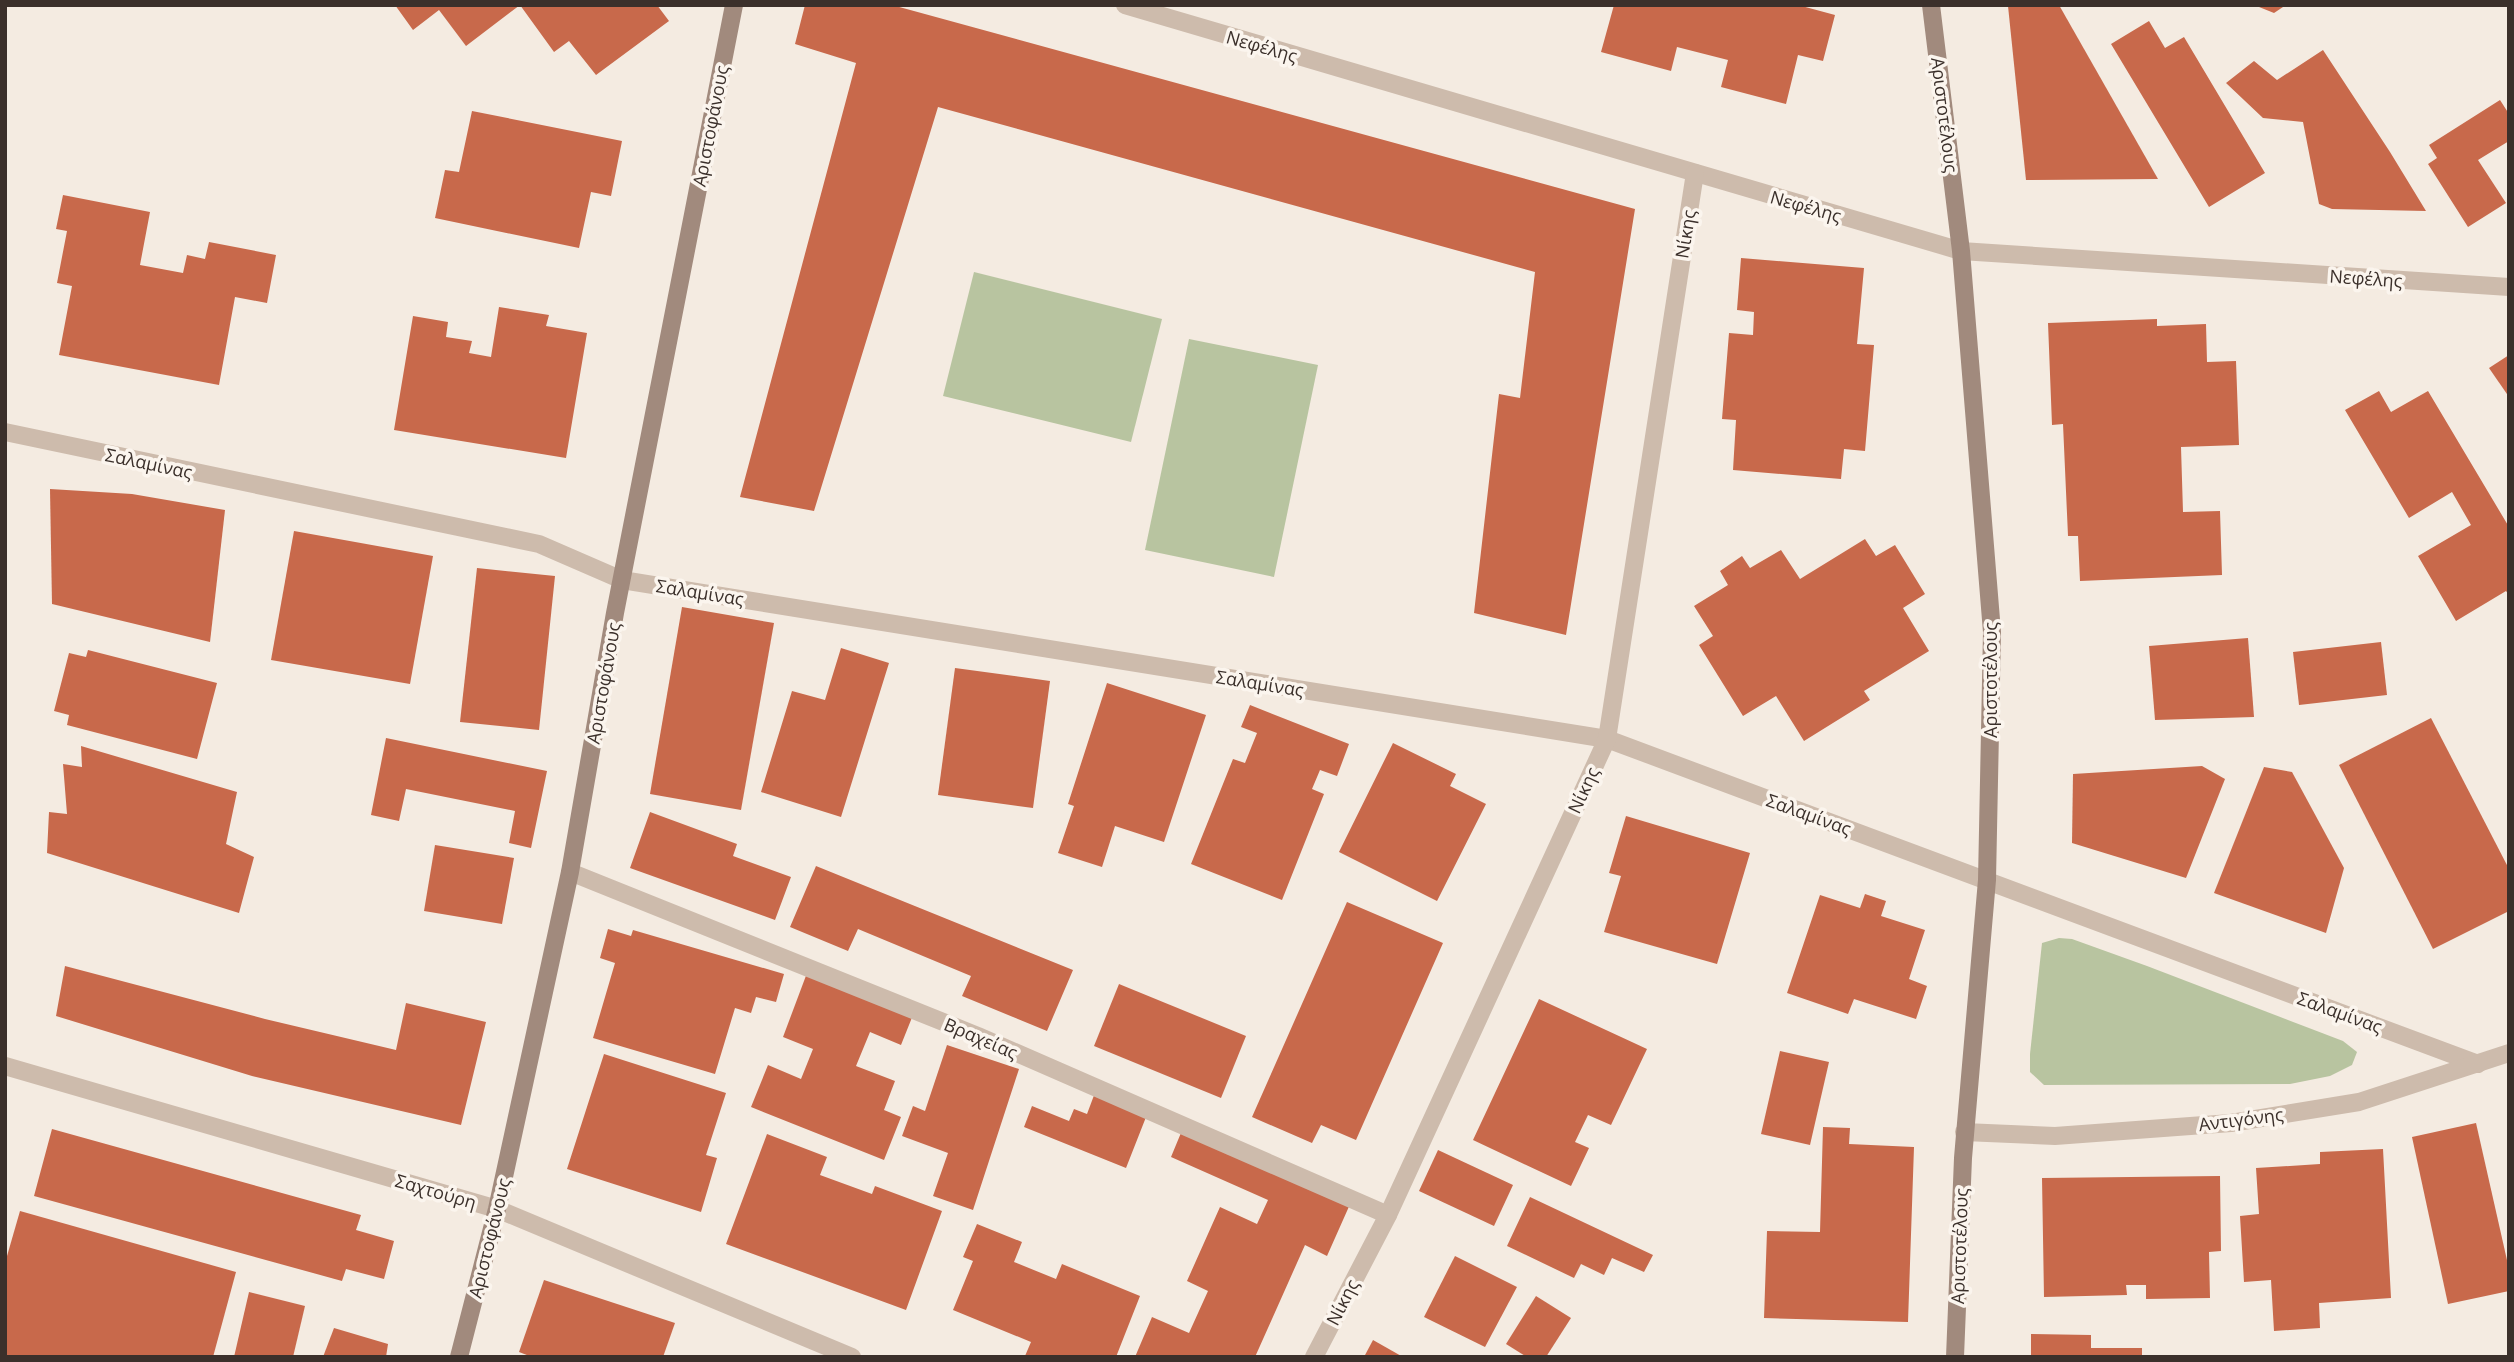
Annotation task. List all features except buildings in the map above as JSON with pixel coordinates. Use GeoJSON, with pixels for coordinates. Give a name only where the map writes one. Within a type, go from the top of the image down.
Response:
{"type":"FeatureCollection","features":[{"type":"Feature","properties":{"kind":"street","name":"Αριστοφάνους"},"geometry":{"type":"LineString","coordinates":[[458,1357],[497,1209],[570,872],[622,580],[734,5]]}},
{"type":"Feature","properties":{"kind":"street","name":"Νεφέλης"},"geometry":{"type":"LineString","coordinates":[[1125,5],[1961,251],[2509,288]]}},
{"type":"Feature","properties":{"kind":"street","name":"Αριστοτέλους"},"geometry":{"type":"LineString","coordinates":[[1931,5],[1961,251],[1992,632],[1987,880],[1964,1132],[1955,1357]]}},
{"type":"Feature","properties":{"kind":"street","name":"Νίκης"},"geometry":{"type":"LineString","coordinates":[[1314,1357],[1388,1214],[1607,739],[1695,173]]}},
{"type":"Feature","properties":{"kind":"street","name":"Σαλαμίνας"},"geometry":{"type":"LineString","coordinates":[[5,432],[539,544],[622,580],[1607,739],[2478,1064]]}},
{"type":"Feature","properties":{"kind":"street","name":"Βραχείας"},"geometry":{"type":"LineString","coordinates":[[570,872],[978,1036],[1388,1214]]}},
{"type":"Feature","properties":{"kind":"street","name":"Αντιγόνης"},"geometry":{"type":"LineString","coordinates":[[1964,1132],[2055,1136],[2231,1123],[2359,1102],[2509,1053]]}},
{"type":"Feature","properties":{"kind":"street","name":"Σαχτούρη"},"geometry":{"type":"LineString","coordinates":[[5,1066],[497,1209],[852,1357]]}},
{"type":"Feature","properties":{"kind":"green space"},"geometry":{"type":"Polygon","coordinates":[[[974,272],[1162,319],[1131,442],[943,396],[974,272]]]}},
{"type":"Feature","properties":{"kind":"green space"},"geometry":{"type":"Polygon","coordinates":[[[1189,339],[1318,365],[1274,577],[1145,550],[1189,339]]]}},
{"type":"Feature","properties":{"kind":"green space"},"geometry":{"type":"Polygon","coordinates":[[[2059,938],[2072,939],[2147,966],[2343,1041],[2357,1052],[2352,1065],[2330,1076],[2290,1084],[2044,1085],[2030,1072],[2030,1054],[2042,943],[2059,938]]]}}]}
